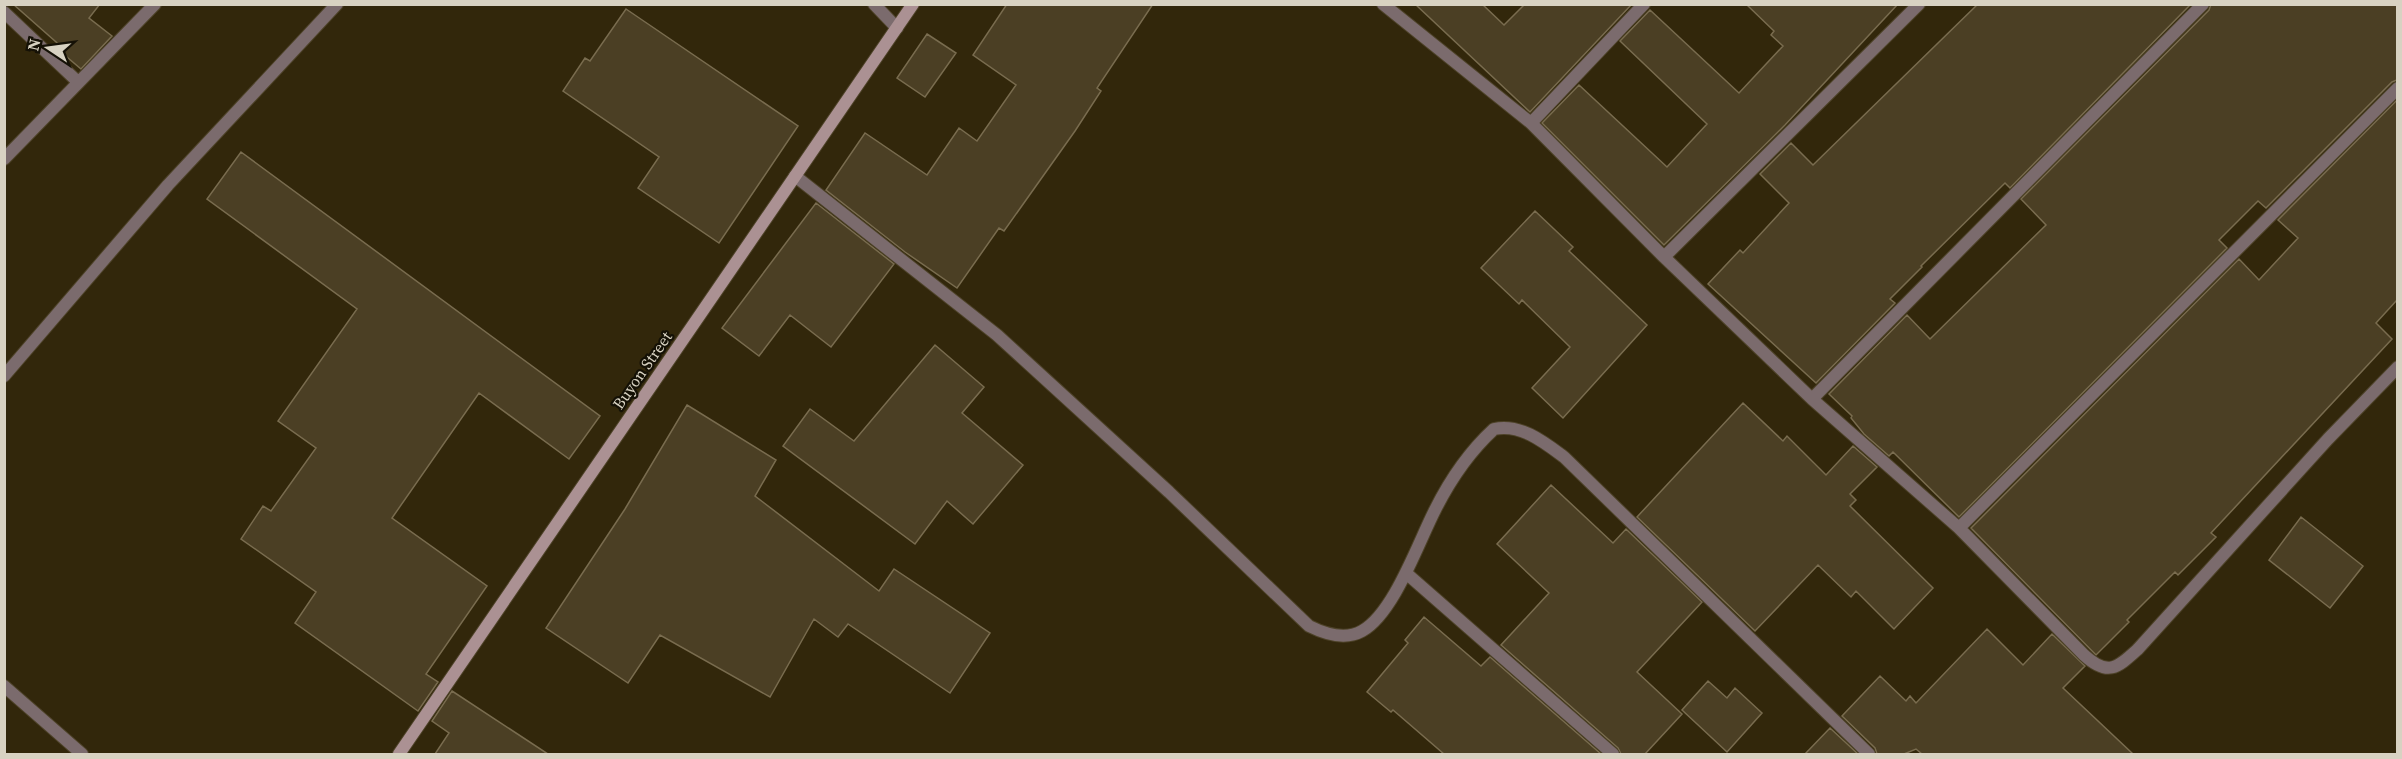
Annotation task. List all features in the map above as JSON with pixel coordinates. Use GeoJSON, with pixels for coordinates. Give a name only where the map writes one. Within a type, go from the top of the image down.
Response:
{"type":"FeatureCollection","features":[{"type":"Feature","properties":{"kind":"main road","name":"Buyon Street"},"geometry":{"type":"LineString","coordinates":[[399,754],[914,4]]}},
{"type":"Feature","properties":{"kind":"street"},"geometry":{"type":"LineString","coordinates":[[4,159],[155,4]]}},
{"type":"Feature","properties":{"kind":"street"},"geometry":{"type":"LineString","coordinates":[[4,376],[168,185],[337,4]]}},
{"type":"Feature","properties":{"kind":"street"},"geometry":{"type":"LineString","coordinates":[[874,4],[897,28]]}},
{"type":"Feature","properties":{"kind":"street"},"geometry":{"type":"LineString","coordinates":[[1531,123],[1644,4]]}},
{"type":"Feature","properties":{"kind":"street"},"geometry":{"type":"LineString","coordinates":[[1664,257],[1919,4]]}},
{"type":"Feature","properties":{"kind":"street"},"geometry":{"type":"LineString","coordinates":[[1812,399],[2203,4]]}},
{"type":"Feature","properties":{"kind":"street"},"geometry":{"type":"LineString","coordinates":[[1384,5],[1531,123],[1664,257],[1812,399],[1959,528],[2094,664],[2112,668],[2119,666],[2138,649],[2328,439],[2397,367]]}},
{"type":"Feature","properties":{"kind":"street"},"geometry":{"type":"LineString","coordinates":[[4,12],[78,82]]}},
{"type":"Feature","properties":{"kind":"street"},"geometry":{"type":"LineString","coordinates":[[1959,528],[2397,88]]}},
{"type":"Feature","properties":{"kind":"street"},"geometry":{"type":"LineString","coordinates":[[795,176],[997,335],[1169,492],[1309,626],[1322,633],[1340,635],[1360,632],[1375,621],[1406,573],[1436,508],[1473,451],[1494,429],[1511,428],[1548,444],[1564,457],[1869,754]]}},
{"type":"Feature","properties":{"kind":"street"},"geometry":{"type":"LineString","coordinates":[[1406,573],[1613,754]]}},
{"type":"Feature","properties":{"kind":"street"},"geometry":{"type":"LineString","coordinates":[[4,686],[82,754]]}},
{"type":"Feature","properties":{"kind":"building"},"geometry":{"type":"Polygon","coordinates":[[[13,4],[100,4],[89,18],[112,36],[81,69],[61,52],[64,49],[13,4]]]}},
{"type":"Feature","properties":{"kind":"building"},"geometry":{"type":"Polygon","coordinates":[[[1007,4],[1153,4],[1097,88],[1101,91],[1075,131],[1004,231],[999,228],[957,288],[905,252],[826,190],[865,133],[927,175],[959,128],[977,141],[1016,85],[973,55],[1007,4]]]}},
{"type":"Feature","properties":{"kind":"building"},"geometry":{"type":"Polygon","coordinates":[[[1415,4],[1482,4],[1504,25],[1525,4],[1632,4],[1530,112],[1415,4]]]}},
{"type":"Feature","properties":{"kind":"building"},"geometry":{"type":"Polygon","coordinates":[[[1746,4],[1898,4],[1785,125],[1664,245],[1542,123],[1579,85],[1667,167],[1707,124],[1620,41],[1650,10],[1739,93],[1783,46],[1771,35],[1774,31],[1746,4]]]}},
{"type":"Feature","properties":{"kind":"building"},"geometry":{"type":"Polygon","coordinates":[[[1978,4],[2191,4],[2010,188],[2005,183],[1921,266],[1890,299],[1895,303],[1816,383],[1708,284],[1740,250],[1743,253],[1789,203],[1760,174],[1791,143],[1813,165],[1978,4]]]}},
{"type":"Feature","properties":{"kind":"building"},"geometry":{"type":"Polygon","coordinates":[[[2211,4],[2397,4],[2397,80],[2392,82],[2266,208],[2258,201],[2219,240],[2227,248],[1959,517],[1893,452],[1889,456],[1864,434],[1851,418],[1852,416],[1829,394],[1907,315],[1930,339],[2046,225],[2021,199],[2209,10],[2211,4]]]}},
{"type":"Feature","properties":{"kind":"building"},"geometry":{"type":"Polygon","coordinates":[[[626,9],[798,126],[719,243],[638,188],[659,157],[563,91],[585,58],[590,61],[626,9]]]}},
{"type":"Feature","properties":{"kind":"building"},"geometry":{"type":"Polygon","coordinates":[[[927,34],[956,53],[925,97],[897,78],[927,34]]]}},
{"type":"Feature","properties":{"kind":"building"},"geometry":{"type":"Polygon","coordinates":[[[2397,100],[2397,300],[2376,323],[2392,339],[2211,533],[2216,537],[2178,575],[2175,572],[2096,655],[1971,528],[2239,259],[2259,280],[2298,238],[2278,220],[2397,100]]]}},
{"type":"Feature","properties":{"kind":"building"},"geometry":{"type":"Polygon","coordinates":[[[241,152],[600,416],[569,459],[479,393],[392,518],[487,586],[426,674],[438,682],[418,711],[295,623],[316,592],[241,539],[263,506],[271,511],[316,448],[278,421],[357,309],[207,199],[241,152]]]}},
{"type":"Feature","properties":{"kind":"building"},"geometry":{"type":"Polygon","coordinates":[[[816,203],[894,264],[831,347],[790,315],[759,356],[722,328],[816,203]]]}},
{"type":"Feature","properties":{"kind":"building"},"geometry":{"type":"Polygon","coordinates":[[[1535,211],[1573,247],[1569,251],[1647,325],[1563,418],[1532,388],[1570,347],[1522,300],[1519,304],[1481,268],[1535,211]]]}},
{"type":"Feature","properties":{"kind":"building"},"geometry":{"type":"Polygon","coordinates":[[[935,345],[984,387],[962,413],[1023,465],[973,524],[947,501],[915,544],[783,446],[810,409],[854,441],[935,345]]]}},
{"type":"Feature","properties":{"kind":"building"},"geometry":{"type":"Polygon","coordinates":[[[1743,403],[1783,441],[1787,436],[1826,475],[1853,446],[1877,467],[1850,494],[1856,500],[1850,506],[1933,588],[1894,629],[1856,591],[1851,597],[1818,565],[1755,631],[1637,517],[1743,403]]]}},
{"type":"Feature","properties":{"kind":"building"},"geometry":{"type":"Polygon","coordinates":[[[687,405],[776,460],[755,496],[879,591],[894,569],[990,633],[950,693],[848,624],[838,637],[814,619],[770,697],[660,635],[628,683],[546,628],[625,509],[687,405]]]}},
{"type":"Feature","properties":{"kind":"building"},"geometry":{"type":"Polygon","coordinates":[[[1551,485],[1613,543],[1626,529],[1702,602],[1637,672],[1682,714],[1645,754],[1621,754],[1618,748],[1501,645],[1549,593],[1497,544],[1551,485]]]}},
{"type":"Feature","properties":{"kind":"building"},"geometry":{"type":"Polygon","coordinates":[[[2301,517],[2363,566],[2330,608],[2269,560],[2301,517]]]}},
{"type":"Feature","properties":{"kind":"building"},"geometry":{"type":"Polygon","coordinates":[[[1424,617],[1481,666],[1490,657],[1601,754],[1444,754],[1393,710],[1391,712],[1367,692],[1408,643],[1405,640],[1424,617]]]}},
{"type":"Feature","properties":{"kind":"building"},"geometry":{"type":"Polygon","coordinates":[[[1987,629],[2023,665],[2052,634],[2085,666],[2063,688],[2133,754],[1922,754],[1916,749],[1904,754],[1877,754],[1875,748],[1842,716],[1880,676],[1906,701],[1910,696],[1916,703],[1987,629]]]}},
{"type":"Feature","properties":{"kind":"building"},"geometry":{"type":"Polygon","coordinates":[[[1708,681],[1727,698],[1735,688],[1762,713],[1727,752],[1682,710],[1708,681]]]}},
{"type":"Feature","properties":{"kind":"building"},"geometry":{"type":"Polygon","coordinates":[[[452,691],[548,754],[435,754],[449,733],[432,721],[452,691]]]}},
{"type":"Feature","properties":{"kind":"building"},"geometry":{"type":"Polygon","coordinates":[[[1830,728],[1858,754],[1805,754],[1830,728]]]}}]}
